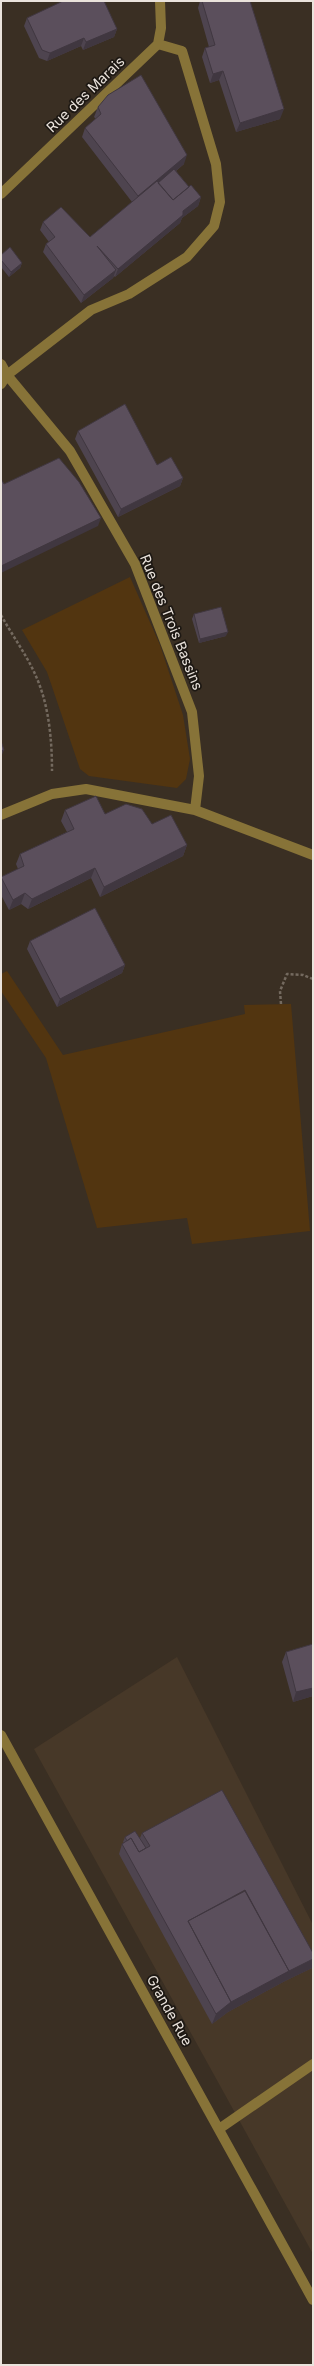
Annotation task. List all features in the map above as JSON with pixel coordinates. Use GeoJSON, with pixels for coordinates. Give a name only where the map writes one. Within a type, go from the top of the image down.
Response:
{"type":"FeatureCollection","features":[{"type":"Feature","properties":{"kind":"street"},"geometry":{"type":"LineString","coordinates":[[1,384],[7,375],[91,310],[129,294],[187,257],[214,226],[220,202],[216,164],[182,52],[158,44],[161,28],[160,1]]}},
{"type":"Feature","properties":{"kind":"street","name":"Rue des Marais"},"geometry":{"type":"LineString","coordinates":[[1,194],[158,44]]}},
{"type":"Feature","properties":{"kind":"street","name":"Rue des Trois Bassins"},"geometry":{"type":"LineString","coordinates":[[1,364],[7,375],[70,451],[135,564],[192,712],[198,776],[195,810]]}},
{"type":"Feature","properties":{"kind":"street"},"geometry":{"type":"LineString","coordinates":[[1,815],[52,794],[86,789],[195,810],[313,855]]}},
{"type":"Feature","properties":{"kind":"street","name":"Grande Rue"},"geometry":{"type":"LineString","coordinates":[[1,1735],[313,2300]]}},
{"type":"Feature","properties":{"kind":"street"},"geometry":{"type":"LineString","coordinates":[[219,2129],[313,2064]]}},
{"type":"Feature","properties":{"kind":"path"},"geometry":{"type":"LineString","coordinates":[[1,615],[36,675],[47,710],[52,754],[52,794]]}},
{"type":"Feature","properties":{"kind":"path"},"geometry":{"type":"LineString","coordinates":[[281,1004],[280,991],[287,974],[303,975],[313,979]]}},
{"type":"Feature","properties":{"kind":"shaded area"},"geometry":{"type":"Polygon","coordinates":[[[130,577],[160,645],[183,715],[190,759],[186,779],[177,788],[89,776],[80,769],[47,672],[22,630],[130,577]]]}},
{"type":"Feature","properties":{"kind":"shaded area"},"geometry":{"type":"Polygon","coordinates":[[[7,971],[63,1055],[245,1014],[244,1005],[291,1004],[310,1231],[192,1244],[187,1218],[97,1228],[46,1058],[1,991],[1,974],[7,971]]]}},
{"type":"Feature","properties":{"kind":"shaded area"},"geometry":{"type":"Polygon","coordinates":[[[177,1657],[313,1925],[313,2254],[34,1749],[177,1657]]]}},
{"type":"Feature","properties":{"kind":"building"},"geometry":{"type":"Polygon","coordinates":[[[63,1],[104,1],[117,29],[86,42],[84,38],[50,53],[42,50],[27,18],[63,1]]]}},
{"type":"Feature","properties":{"kind":"building"},"geometry":{"type":"Polygon","coordinates":[[[202,1],[250,1],[284,109],[240,123],[223,71],[213,74],[205,48],[215,45],[202,1]]]}},
{"type":"Feature","properties":{"kind":"building"},"geometry":{"type":"Polygon","coordinates":[[[141,75],[187,155],[138,196],[85,128],[101,114],[98,107],[108,95],[141,75]]]}},
{"type":"Feature","properties":{"kind":"building"},"geometry":{"type":"Polygon","coordinates":[[[174,169],[189,187],[173,200],[158,183],[174,169]]]}},
{"type":"Feature","properties":{"kind":"building"},"geometry":{"type":"Polygon","coordinates":[[[157,181],[173,200],[191,185],[201,197],[183,211],[183,215],[118,269],[97,246],[116,270],[84,295],[46,244],[55,237],[43,222],[61,207],[90,237],[157,181]]]}},
{"type":"Feature","properties":{"kind":"building"},"geometry":{"type":"Polygon","coordinates":[[[10,247],[22,263],[11,272],[1,260],[1,255],[10,247]]]}},
{"type":"Feature","properties":{"kind":"building"},"geometry":{"type":"Polygon","coordinates":[[[125,404],[157,465],[171,457],[183,478],[121,509],[78,431],[125,404]]]}},
{"type":"Feature","properties":{"kind":"building"},"geometry":{"type":"Polygon","coordinates":[[[59,458],[79,482],[101,518],[1,566],[1,479],[4,484],[59,458]]]}},
{"type":"Feature","properties":{"kind":"building"},"geometry":{"type":"Polygon","coordinates":[[[221,607],[228,632],[200,639],[194,614],[221,607]]]}},
{"type":"Feature","properties":{"kind":"building"},"geometry":{"type":"Polygon","coordinates":[[[1,741],[4,750],[1,751],[1,741]]]}},
{"type":"Feature","properties":{"kind":"building"},"geometry":{"type":"Polygon","coordinates":[[[96,796],[105,814],[126,804],[142,809],[152,824],[171,815],[187,845],[104,887],[95,868],[32,899],[25,893],[13,900],[1,877],[24,866],[20,854],[74,829],[65,810],[96,796]]]}},
{"type":"Feature","properties":{"kind":"building"},"geometry":{"type":"Polygon","coordinates":[[[95,908],[125,965],[60,999],[30,941],[95,908]]]}},
{"type":"Feature","properties":{"kind":"building"},"geometry":{"type":"Polygon","coordinates":[[[313,1644],[313,1688],[296,1692],[286,1652],[313,1644]]]}},
{"type":"Feature","properties":{"kind":"building"},"geometry":{"type":"Polygon","coordinates":[[[222,1790],[313,1953],[313,1959],[289,1971],[245,1890],[188,1921],[231,2002],[216,2014],[122,1844],[131,1838],[139,1852],[150,1846],[142,1833],[222,1790]]]}},
{"type":"Feature","properties":{"kind":"building"},"geometry":{"type":"Polygon","coordinates":[[[135,1831],[146,1848],[139,1852],[131,1838],[127,1841],[125,1837],[135,1831]]]}},
{"type":"Feature","properties":{"kind":"building"},"geometry":{"type":"Polygon","coordinates":[[[245,1891],[289,1971],[231,2002],[188,1921],[245,1891]]]}}]}
